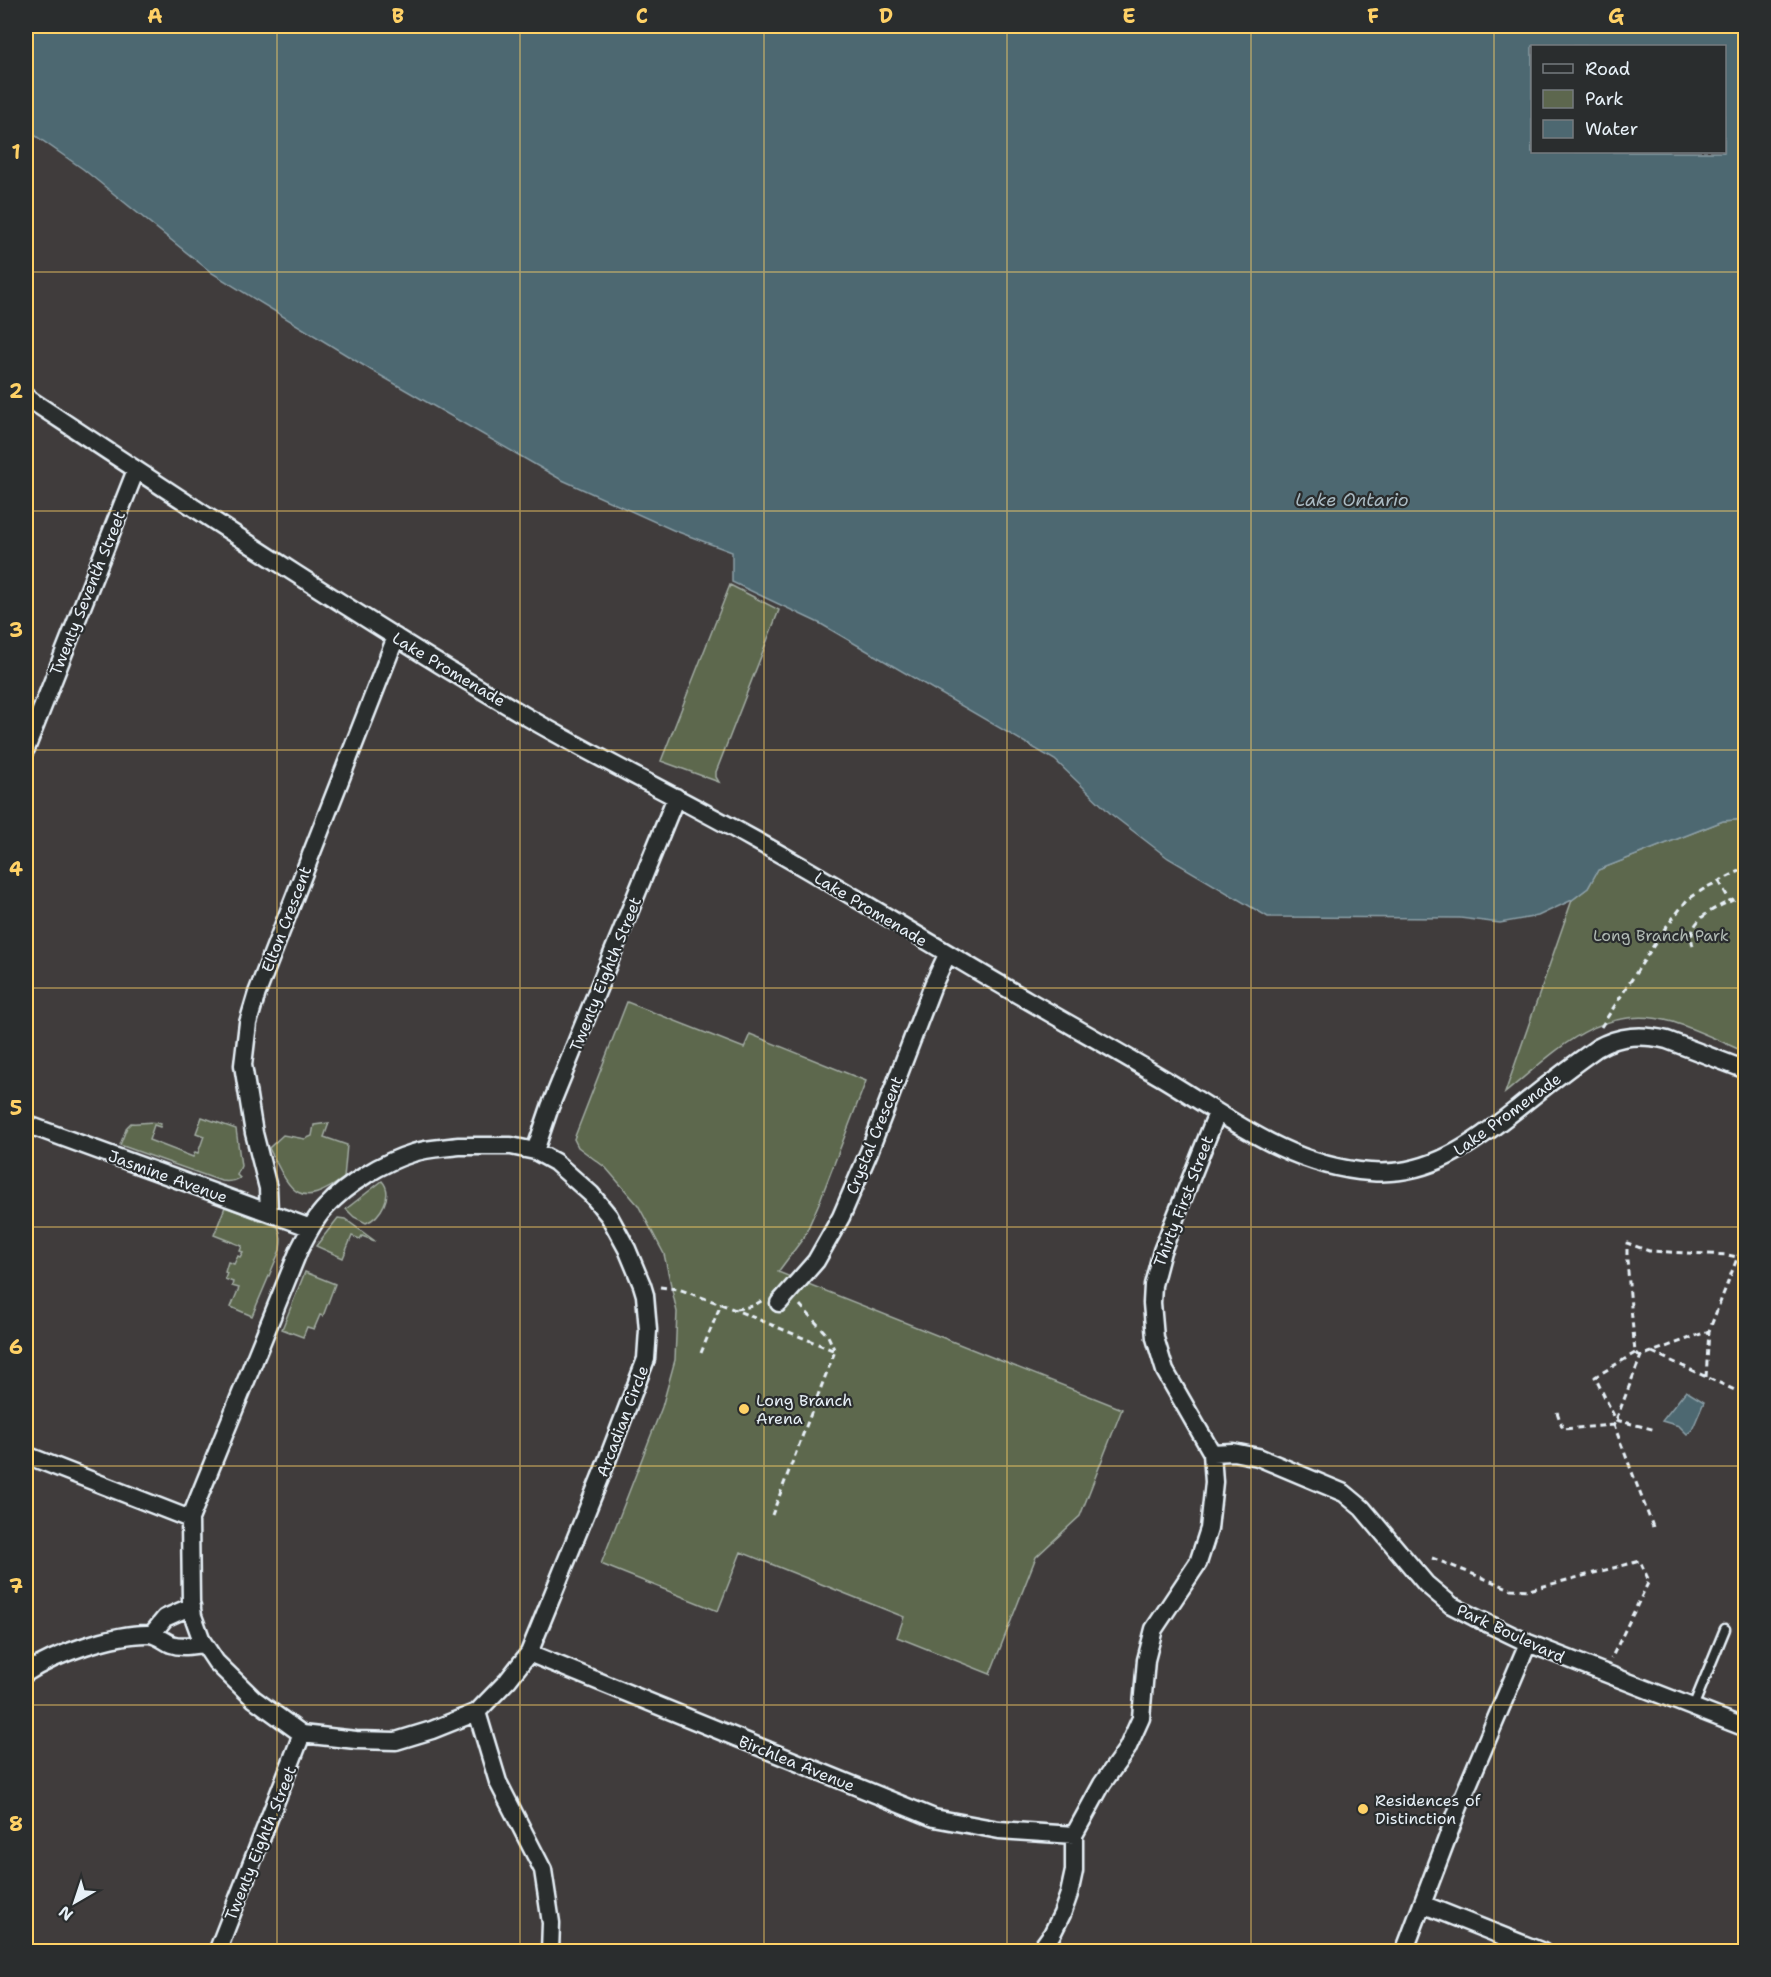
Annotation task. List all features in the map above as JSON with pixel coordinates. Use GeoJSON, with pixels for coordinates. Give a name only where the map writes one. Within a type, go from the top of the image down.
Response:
{"type":"FeatureCollection","features":[{"type":"Feature","properties":{"kind":"street","name":"Lake Promenade"},"geometry":{"type":"LineString","coordinates":[[26,397],[396,637],[530,718],[756,840],[947,955],[1131,1059],[1217,1113],[1297,1155],[1320,1164],[1384,1173],[1416,1168],[1441,1160],[1463,1149],[1597,1048],[1607,1042],[1629,1036],[1654,1037],[1680,1044],[1746,1070]]}},
{"type":"Feature","properties":{"kind":"street","name":"Twenty Seventh Street"},"geometry":{"type":"LineString","coordinates":[[26,749],[136,470]]}},
{"type":"Feature","properties":{"kind":"street","name":"Elton Crescent"},"geometry":{"type":"LineString","coordinates":[[269,1212],[268,1188],[254,1133],[243,1065],[248,1023],[257,993],[396,637]]}},
{"type":"Feature","properties":{"kind":"street","name":"Twenty Eighth Street"},"geometry":{"type":"LineString","coordinates":[[535,1151],[676,797]]}},
{"type":"Feature","properties":{"kind":"street","name":"Crystal Crescent"},"geometry":{"type":"LineString","coordinates":[[783,1297],[816,1261],[841,1217],[947,955]]}},
{"type":"Feature","properties":{"kind":"street","name":"Thirty First Street"},"geometry":{"type":"LineString","coordinates":[[1039,1952],[1057,1924],[1069,1894],[1074,1872],[1074,1835],[1102,1784],[1127,1749],[1141,1718],[1146,1660],[1154,1629],[1198,1563],[1204,1547],[1212,1509],[1214,1482],[1212,1453],[1165,1371],[1155,1338],[1152,1303],[1155,1277],[1162,1251],[1217,1113]]}},
{"type":"Feature","properties":{"kind":"street","name":"Jasmine Avenue"},"geometry":{"type":"LineString","coordinates":[[26,1124],[311,1228]]}},
{"type":"Feature","properties":{"kind":"street","name":"Arcadian Circle"},"geometry":{"type":"LineString","coordinates":[[459,1146],[511,1146],[535,1151],[555,1162],[591,1194],[609,1216],[627,1249],[645,1295],[648,1330],[646,1359],[529,1653],[508,1680],[477,1712],[396,1741],[356,1740],[302,1734],[277,1717],[234,1681],[204,1644],[197,1629],[192,1606],[190,1519],[299,1250],[311,1228],[326,1206],[384,1164],[414,1152],[459,1146]]}},
{"type":"Feature","properties":{"kind":"street","name":"Park Boulevard"},"geometry":{"type":"LineString","coordinates":[[1212,1453],[1233,1452],[1258,1457],[1344,1493],[1362,1508],[1426,1584],[1474,1617],[1528,1643],[1603,1674],[1746,1728]]}},
{"type":"Feature","properties":{"kind":"street"},"geometry":{"type":"LineString","coordinates":[[26,1455],[190,1519]]}},
{"type":"Feature","properties":{"kind":"street"},"geometry":{"type":"LineString","coordinates":[[152,1634],[165,1618],[192,1606]]}},
{"type":"Feature","properties":{"kind":"street"},"geometry":{"type":"LineString","coordinates":[[26,1673],[39,1664],[84,1646],[116,1639],[152,1634],[171,1644],[182,1646],[204,1644]]}},
{"type":"Feature","properties":{"kind":"street"},"geometry":{"type":"LineString","coordinates":[[1404,1952],[1460,1804],[1528,1643]]}},
{"type":"Feature","properties":{"kind":"street","name":"Birchlea Avenue"},"geometry":{"type":"LineString","coordinates":[[529,1653],[934,1818],[999,1830],[1074,1835]]}},
{"type":"Feature","properties":{"kind":"street"},"geometry":{"type":"LineString","coordinates":[[477,1712],[498,1782],[543,1870],[551,1923],[550,1952]]}},
{"type":"Feature","properties":{"kind":"street","name":"Twenty Eighth Street"},"geometry":{"type":"LineString","coordinates":[[217,1952],[302,1734]]}},
{"type":"Feature","properties":{"kind":"street"},"geometry":{"type":"LineString","coordinates":[[1422,1904],[1543,1952]]}},
{"type":"Feature","properties":{"kind":"lane"},"geometry":{"type":"LineString","coordinates":[[1693,1707],[1725,1629]]}},
{"type":"Feature","properties":{"kind":"path"},"geometry":{"type":"LineString","coordinates":[[1597,1048],[1598,1032],[1663,931],[1687,900],[1746,868]]}},
{"type":"Feature","properties":{"kind":"path"},"geometry":{"type":"LineString","coordinates":[[1719,881],[1730,902]]}},
{"type":"Feature","properties":{"kind":"path"},"geometry":{"type":"LineString","coordinates":[[1693,946],[1691,933],[1697,921],[1746,894]]}},
{"type":"Feature","properties":{"kind":"path"},"geometry":{"type":"LineString","coordinates":[[1635,1353],[1627,1243],[1648,1251],[1738,1256],[1746,1259]]}},
{"type":"Feature","properties":{"kind":"path"},"geometry":{"type":"LineString","coordinates":[[1706,1377],[1709,1331],[1738,1256],[1746,1249]]}},
{"type":"Feature","properties":{"kind":"path"},"geometry":{"type":"LineString","coordinates":[[642,1285],[678,1289],[721,1304],[835,1351]]}},
{"type":"Feature","properties":{"kind":"path"},"geometry":{"type":"LineString","coordinates":[[734,1310],[753,1306],[766,1299],[783,1297],[828,1336],[835,1351],[772,1515]]}},
{"type":"Feature","properties":{"kind":"path"},"geometry":{"type":"LineString","coordinates":[[701,1353],[721,1304]]}},
{"type":"Feature","properties":{"kind":"path"},"geometry":{"type":"LineString","coordinates":[[1635,1353],[1641,1356],[1709,1331]]}},
{"type":"Feature","properties":{"kind":"path"},"geometry":{"type":"LineString","coordinates":[[1652,1352],[1737,1391]]}},
{"type":"Feature","properties":{"kind":"path"},"geometry":{"type":"LineString","coordinates":[[1635,1353],[1595,1377],[1616,1420],[1656,1430]]}},
{"type":"Feature","properties":{"kind":"path"},"geometry":{"type":"LineString","coordinates":[[1641,1356],[1614,1425],[1653,1527]]}},
{"type":"Feature","properties":{"kind":"path"},"geometry":{"type":"LineString","coordinates":[[1557,1412],[1563,1429],[1614,1425]]}},
{"type":"Feature","properties":{"kind":"path"},"geometry":{"type":"LineString","coordinates":[[1432,1558],[1511,1589],[1529,1590],[1640,1561],[1649,1581],[1603,1674]]}},
{"type":"Feature","properties":{"kind":"green space"},"geometry":{"type":"Polygon","coordinates":[[[730,585],[779,610],[716,772],[719,782],[661,761],[730,585]]]}},
{"type":"Feature","properties":{"kind":"green space","name":"Long Branch Park"},"geometry":{"type":"Polygon","coordinates":[[[1745,819],[1745,1052],[1673,1022],[1647,1017],[1624,1018],[1602,1024],[1581,1034],[1543,1061],[1505,1093],[1572,900],[1588,888],[1598,870],[1723,821],[1745,819]]]}},
{"type":"Feature","properties":{"kind":"green space"},"geometry":{"type":"Polygon","coordinates":[[[627,1002],[744,1048],[750,1034],[866,1081],[804,1237],[778,1272],[1122,1409],[1080,1516],[1036,1557],[990,1674],[897,1637],[904,1617],[741,1552],[718,1611],[601,1564],[662,1407],[675,1360],[677,1312],[664,1254],[638,1205],[606,1168],[578,1147],[574,1139],[627,1002]]]}},
{"type":"Feature","properties":{"kind":"green space"},"geometry":{"type":"Polygon","coordinates":[[[202,1117],[236,1129],[241,1166],[237,1175],[240,1178],[221,1181],[120,1145],[131,1123],[157,1123],[161,1124],[160,1127],[154,1125],[149,1140],[193,1157],[195,1152],[198,1153],[204,1136],[196,1133],[202,1117]]]}},
{"type":"Feature","properties":{"kind":"green space"},"geometry":{"type":"Polygon","coordinates":[[[329,1123],[324,1137],[347,1145],[344,1178],[315,1194],[305,1195],[297,1192],[283,1175],[269,1148],[283,1135],[305,1139],[312,1136],[314,1125],[329,1123]]]}},
{"type":"Feature","properties":{"kind":"green space"},"geometry":{"type":"Polygon","coordinates":[[[382,1181],[387,1192],[384,1205],[377,1216],[366,1223],[354,1217],[346,1209],[382,1181]]]}},
{"type":"Feature","properties":{"kind":"green space"},"geometry":{"type":"Polygon","coordinates":[[[225,1207],[278,1227],[280,1233],[280,1250],[252,1316],[231,1307],[239,1288],[232,1286],[233,1282],[225,1279],[227,1273],[225,1272],[228,1262],[234,1264],[243,1252],[240,1251],[242,1246],[214,1235],[225,1207]]]}},
{"type":"Feature","properties":{"kind":"green space"},"geometry":{"type":"Polygon","coordinates":[[[338,1218],[345,1219],[375,1241],[362,1236],[360,1239],[352,1236],[343,1258],[316,1246],[338,1218]]]}},
{"type":"Feature","properties":{"kind":"green space"},"geometry":{"type":"Polygon","coordinates":[[[305,1272],[335,1284],[323,1316],[320,1315],[314,1329],[307,1327],[303,1337],[282,1329],[305,1272]]]}},
{"type":"Feature","properties":{"kind":"water","name":"Lake Ontario"},"geometry":{"type":"Polygon","coordinates":[[[26,26],[1745,26],[1745,819],[1723,821],[1598,870],[1588,888],[1572,900],[1538,916],[1500,923],[1460,918],[1268,917],[1168,858],[1111,814],[1055,760],[821,624],[732,582],[732,552],[673,530],[560,479],[371,370],[212,273],[83,169],[26,129],[26,26]]]}},
{"type":"Feature","properties":{"kind":"water"},"geometry":{"type":"Polygon","coordinates":[[[1686,1391],[1704,1402],[1692,1430],[1687,1434],[1679,1426],[1662,1421],[1686,1391]]]}},
{"type":"Feature","properties":{"kind":"place","name":"Long Branch Arena"},"geometry":{"type":"Point","coordinates":[744,1409]}},
{"type":"Feature","properties":{"kind":"place","name":"Residences of Distinction"},"geometry":{"type":"Point","coordinates":[1363,1809]}}]}
